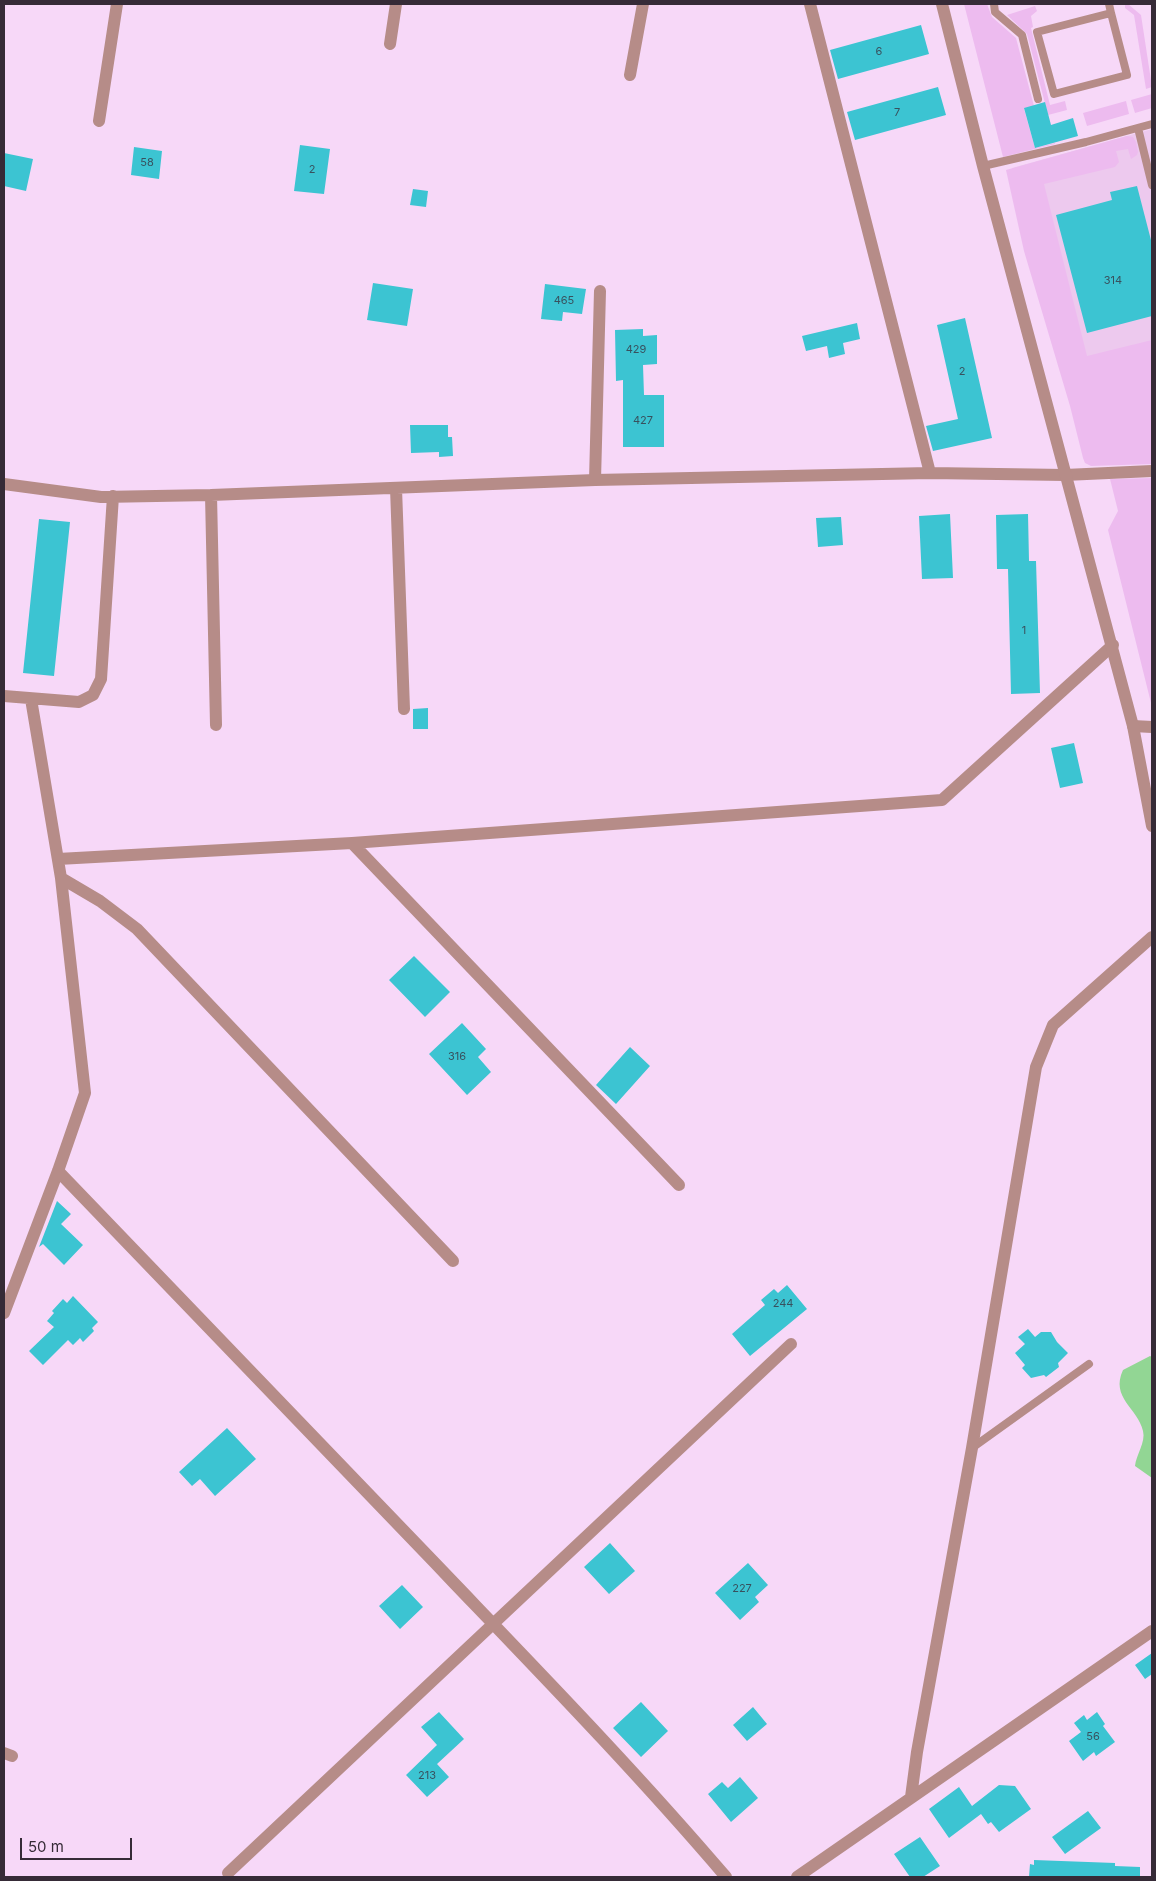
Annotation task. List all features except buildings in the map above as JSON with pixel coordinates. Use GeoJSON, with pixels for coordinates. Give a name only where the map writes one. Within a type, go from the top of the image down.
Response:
{"type":"FeatureCollection","features":[{"type":"Feature","properties":{"kind":"street"},"geometry":{"type":"LineString","coordinates":[[99,121],[117,4]]}},
{"type":"Feature","properties":{"kind":"street"},"geometry":{"type":"LineString","coordinates":[[390,44],[396,4]]}},
{"type":"Feature","properties":{"kind":"street"},"geometry":{"type":"LineString","coordinates":[[630,75],[643,4]]}},
{"type":"Feature","properties":{"kind":"street"},"geometry":{"type":"LineString","coordinates":[[810,4],[930,473]]}},
{"type":"Feature","properties":{"kind":"street"},"geometry":{"type":"LineString","coordinates":[[942,4],[983,166],[1133,726],[1152,826]]}},
{"type":"Feature","properties":{"kind":"street"},"geometry":{"type":"LineString","coordinates":[[594,480],[600,291]]}},
{"type":"Feature","properties":{"kind":"street"},"geometry":{"type":"LineString","coordinates":[[4,484],[101,497],[211,496],[594,480],[930,473],[1065,475],[1152,471]]}},
{"type":"Feature","properties":{"kind":"street"},"geometry":{"type":"LineString","coordinates":[[396,488],[404,709]]}},
{"type":"Feature","properties":{"kind":"street"},"geometry":{"type":"LineString","coordinates":[[4,696],[79,702],[93,695],[101,679],[112,496]]}},
{"type":"Feature","properties":{"kind":"street"},"geometry":{"type":"LineString","coordinates":[[211,496],[216,725]]}},
{"type":"Feature","properties":{"kind":"street"},"geometry":{"type":"LineString","coordinates":[[58,859],[352,843],[942,800],[1112,645]]}},
{"type":"Feature","properties":{"kind":"street"},"geometry":{"type":"LineString","coordinates":[[4,1313],[58,1171],[85,1093],[61,878],[31,699]]}},
{"type":"Feature","properties":{"kind":"street"},"geometry":{"type":"LineString","coordinates":[[1133,726],[1152,727]]}},
{"type":"Feature","properties":{"kind":"street"},"geometry":{"type":"LineString","coordinates":[[352,843],[679,1185]]}},
{"type":"Feature","properties":{"kind":"street"},"geometry":{"type":"LineString","coordinates":[[61,878],[100,901],[137,929],[453,1261]]}},
{"type":"Feature","properties":{"kind":"street"},"geometry":{"type":"LineString","coordinates":[[911,1798],[917,1752],[972,1448],[1036,1067],[1053,1025],[1152,937]]}},
{"type":"Feature","properties":{"kind":"street"},"geometry":{"type":"LineString","coordinates":[[58,1171],[302,1422],[493,1623],[669,1811],[726,1877]]}},
{"type":"Feature","properties":{"kind":"street"},"geometry":{"type":"LineString","coordinates":[[228,1873],[791,1344]]}},
{"type":"Feature","properties":{"kind":"street"},"geometry":{"type":"LineString","coordinates":[[797,1877],[1152,1631]]}},
{"type":"Feature","properties":{"kind":"lane"},"geometry":{"type":"LineString","coordinates":[[994,4],[995,12],[1022,35],[1038,99]]}},
{"type":"Feature","properties":{"kind":"lane"},"geometry":{"type":"LineString","coordinates":[[1109,4],[1127,75],[1054,94],[1037,32],[1111,13]]}},
{"type":"Feature","properties":{"kind":"lane"},"geometry":{"type":"LineString","coordinates":[[983,166],[1067,147],[1152,124]]}},
{"type":"Feature","properties":{"kind":"lane"},"geometry":{"type":"LineString","coordinates":[[1138,128],[1152,185]]}},
{"type":"Feature","properties":{"kind":"lane"},"geometry":{"type":"LineString","coordinates":[[972,1448],[1089,1364]]}},
{"type":"Feature","properties":{"kind":"shaded area"},"geometry":{"type":"Polygon","coordinates":[[[964,4],[987,4],[992,17],[1016,38],[1034,106],[1024,109],[1035,148],[1055,144],[1003,157],[964,4]]]}},
{"type":"Feature","properties":{"kind":"shaded area"},"geometry":{"type":"Polygon","coordinates":[[[1125,4],[1128,4],[1141,15],[1152,87],[1146,89],[1134,15],[1125,8],[1125,4]]]}},
{"type":"Feature","properties":{"kind":"shaded area"},"geometry":{"type":"Polygon","coordinates":[[[1035,6],[1037,11],[1031,16],[1033,27],[1031,28],[1050,105],[1065,101],[1067,110],[1048,115],[1027,34],[1007,15],[1035,6]]]}},
{"type":"Feature","properties":{"kind":"shaded area"},"geometry":{"type":"Polygon","coordinates":[[[1152,94],[1152,108],[1135,113],[1131,100],[1152,94]]]}},
{"type":"Feature","properties":{"kind":"shaded area"},"geometry":{"type":"Polygon","coordinates":[[[1126,101],[1129,114],[1087,126],[1083,113],[1126,101]]]}},
{"type":"Feature","properties":{"kind":"shaded area"},"geometry":{"type":"Polygon","coordinates":[[[1152,129],[1152,403],[1092,419],[1012,168],[1152,129]]]}},
{"type":"Feature","properties":{"kind":"shaded area"},"geometry":{"type":"Polygon","coordinates":[[[1127,136],[1133,137],[1138,152],[1131,159],[1128,149],[1116,151],[1119,162],[1115,167],[1044,184],[1087,356],[1152,340],[1152,464],[1091,466],[1085,463],[1083,458],[1070,406],[1024,251],[1006,170],[1127,136]]]}},
{"type":"Feature","properties":{"kind":"shaded area"},"geometry":{"type":"Polygon","coordinates":[[[1152,478],[1152,707],[1108,530],[1118,511],[1110,479],[1152,478]]]}},
{"type":"Feature","properties":{"kind":"shaded area"},"geometry":{"type":"Polygon","coordinates":[[[1150,1356],[1152,1357],[1152,1478],[1135,1466],[1144,1435],[1140,1423],[1122,1396],[1120,1388],[1123,1370],[1150,1356]]]}}]}
